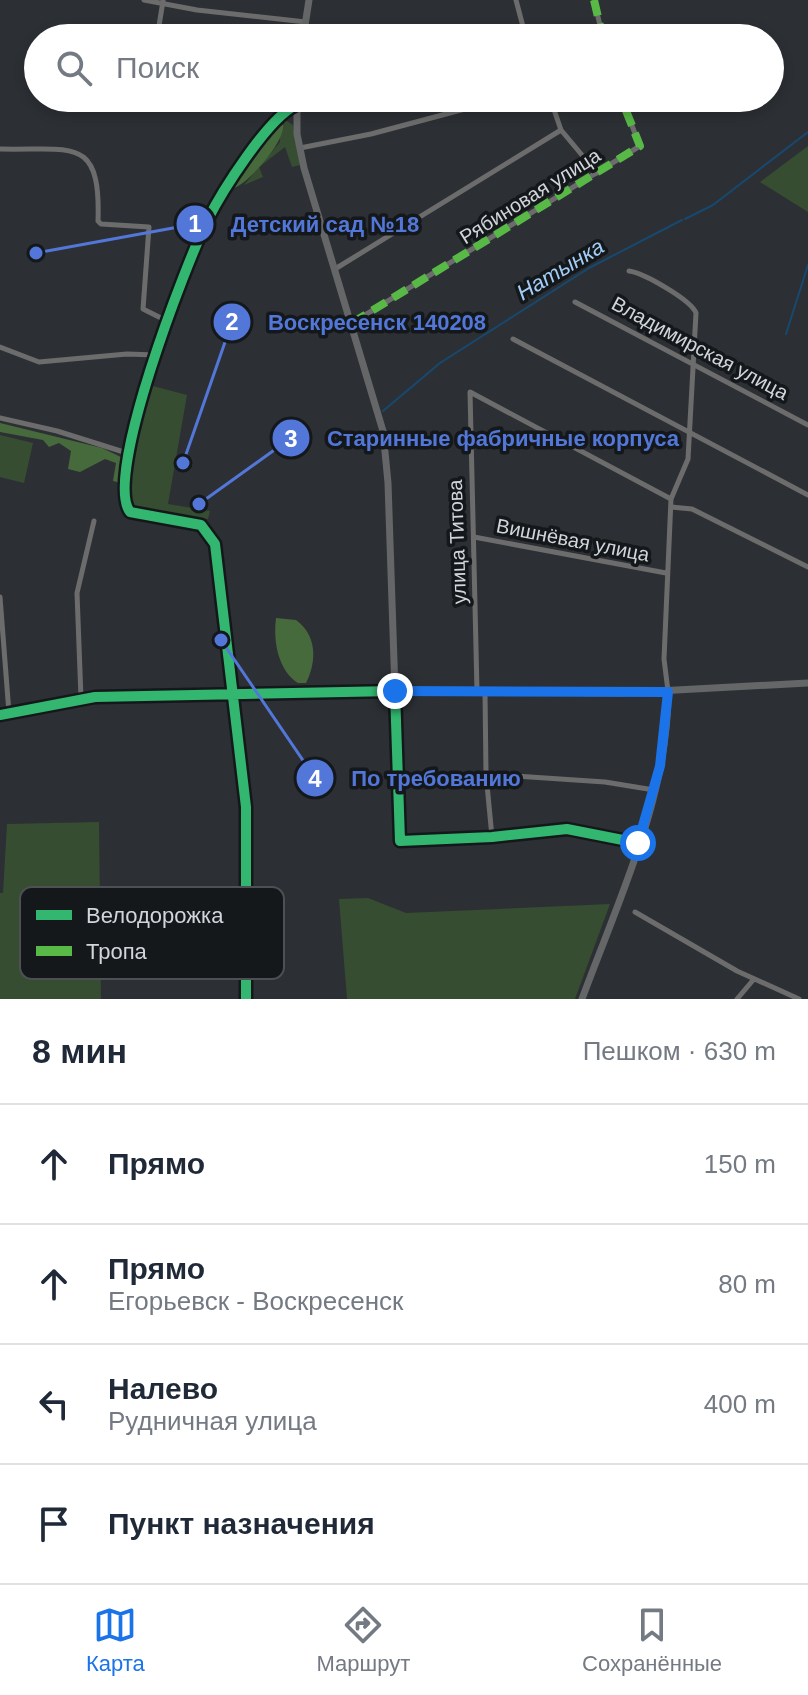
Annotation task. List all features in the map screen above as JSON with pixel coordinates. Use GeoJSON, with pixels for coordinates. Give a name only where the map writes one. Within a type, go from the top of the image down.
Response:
{"type":"FeatureCollection","features":[{"type":"Feature","properties":{"kind":"main road"},"geometry":{"type":"LineString","coordinates":[[306,22],[309,0]]}},
{"type":"Feature","properties":{"kind":"main road"},"geometry":{"type":"LineString","coordinates":[[283,112],[219,199],[155,355],[127,453],[124,503],[130,512],[194,522],[212,536],[231,694],[668,692],[808,683]]}},
{"type":"Feature","properties":{"kind":"main road"},"geometry":{"type":"LineString","coordinates":[[297,112],[300,148],[377,407],[386,452],[395,691]]}},
{"type":"Feature","properties":{"kind":"main road"},"geometry":{"type":"LineString","coordinates":[[582,999],[654,790],[664,743],[668,692]]}},
{"type":"Feature","properties":{"kind":"street"},"geometry":{"type":"LineString","coordinates":[[144,0],[163,1],[197,10],[306,22]]}},
{"type":"Feature","properties":{"kind":"street"},"geometry":{"type":"LineString","coordinates":[[516,0],[522,24]]}},
{"type":"Feature","properties":{"kind":"street"},"geometry":{"type":"LineString","coordinates":[[594,0],[600,24]]}},
{"type":"Feature","properties":{"kind":"street"},"geometry":{"type":"LineString","coordinates":[[159,24],[163,1]]}},
{"type":"Feature","properties":{"kind":"street"},"geometry":{"type":"LineString","coordinates":[[300,148],[371,134],[454,112]]}},
{"type":"Feature","properties":{"kind":"street"},"geometry":{"type":"LineString","coordinates":[[555,112],[561,130],[597,173]]}},
{"type":"Feature","properties":{"kind":"street","name":"Рябиновая улица"},"geometry":{"type":"LineString","coordinates":[[352,323],[640,146],[627,112]]}},
{"type":"Feature","properties":{"kind":"street"},"geometry":{"type":"LineString","coordinates":[[335,269],[561,130]]}},
{"type":"Feature","properties":{"kind":"street"},"geometry":{"type":"LineString","coordinates":[[0,149],[74,151],[87,157],[98,176],[98,221],[101,224],[149,227],[143,309],[168,321]]}},
{"type":"Feature","properties":{"kind":"street"},"geometry":{"type":"LineString","coordinates":[[629,271],[668,290],[696,309],[688,459],[671,499],[664,659],[668,692]]}},
{"type":"Feature","properties":{"kind":"street","name":"Владимирская улица"},"geometry":{"type":"LineString","coordinates":[[575,302],[808,425]]}},
{"type":"Feature","properties":{"kind":"street"},"geometry":{"type":"LineString","coordinates":[[513,339],[689,435],[697,436],[808,495]]}},
{"type":"Feature","properties":{"kind":"street"},"geometry":{"type":"LineString","coordinates":[[0,347],[39,362],[155,355]]}},
{"type":"Feature","properties":{"kind":"street","name":"улица Титова"},"geometry":{"type":"LineString","coordinates":[[492,837],[481,692],[470,392],[671,499]]}},
{"type":"Feature","properties":{"kind":"street"},"geometry":{"type":"LineString","coordinates":[[0,418],[46,428],[127,453]]}},
{"type":"Feature","properties":{"kind":"street"},"geometry":{"type":"LineString","coordinates":[[671,507],[692,509],[808,567]]}},
{"type":"Feature","properties":{"kind":"street"},"geometry":{"type":"LineString","coordinates":[[81,698],[77,593],[94,521]]}},
{"type":"Feature","properties":{"kind":"street","name":"Вишнёвая улица"},"geometry":{"type":"LineString","coordinates":[[474,537],[666,573]]}},
{"type":"Feature","properties":{"kind":"street"},"geometry":{"type":"LineString","coordinates":[[0,597],[9,713]]}},
{"type":"Feature","properties":{"kind":"street"},"geometry":{"type":"LineString","coordinates":[[395,691],[400,841],[492,837],[567,829],[638,843]]}},
{"type":"Feature","properties":{"kind":"street"},"geometry":{"type":"LineString","coordinates":[[0,715],[81,698],[231,694],[246,807],[246,887]]}},
{"type":"Feature","properties":{"kind":"street"},"geometry":{"type":"LineString","coordinates":[[486,774],[605,782],[654,790]]}},
{"type":"Feature","properties":{"kind":"street"},"geometry":{"type":"LineString","coordinates":[[635,912],[754,979],[799,999]]}},
{"type":"Feature","properties":{"kind":"street"},"geometry":{"type":"LineString","coordinates":[[737,999],[754,979]]}},
{"type":"Feature","properties":{"kind":"green space"},"geometry":{"type":"Polygon","coordinates":[[[284,119],[293,125],[300,165],[292,167],[285,147],[259,167],[280,142],[278,124],[284,119]]]}},
{"type":"Feature","properties":{"kind":"green space"},"geometry":{"type":"Polygon","coordinates":[[[278,124],[283,125],[279,141],[265,161],[248,179],[233,188],[278,124]]]}},
{"type":"Feature","properties":{"kind":"green space"},"geometry":{"type":"Polygon","coordinates":[[[808,146],[808,212],[760,182],[808,146]]]}},
{"type":"Feature","properties":{"kind":"green space"},"geometry":{"type":"Polygon","coordinates":[[[259,167],[263,177],[244,185],[259,167]]]}},
{"type":"Feature","properties":{"kind":"green space"},"geometry":{"type":"Polygon","coordinates":[[[149,385],[187,395],[168,504],[210,511],[208,519],[135,513],[130,501],[129,468],[149,385]]]}},
{"type":"Feature","properties":{"kind":"green space"},"geometry":{"type":"Polygon","coordinates":[[[0,423],[102,448],[123,458],[121,483],[113,481],[116,463],[105,459],[80,472],[68,469],[71,451],[59,443],[49,447],[43,440],[0,432],[0,423]]]}},
{"type":"Feature","properties":{"kind":"green space"},"geometry":{"type":"Polygon","coordinates":[[[0,435],[33,443],[24,483],[0,477],[0,435]]]}},
{"type":"Feature","properties":{"kind":"green space"},"geometry":{"type":"Polygon","coordinates":[[[276,618],[296,620],[308,633],[313,657],[306,683],[298,683],[281,663],[275,636],[276,618]]]}},
{"type":"Feature","properties":{"kind":"green space"},"geometry":{"type":"Polygon","coordinates":[[[99,822],[100,887],[20,887],[20,979],[101,979],[101,999],[0,999],[0,893],[3,893],[7,824],[99,822]]]}},
{"type":"Feature","properties":{"kind":"green space"},"geometry":{"type":"Polygon","coordinates":[[[368,898],[406,913],[610,904],[575,999],[347,999],[339,899],[368,898]]]}},
{"type":"Feature","properties":{"kind":"waterway","name":"Натынка"},"geometry":{"type":"LineString","coordinates":[[685,219],[713,205],[808,132]]}},
{"type":"Feature","properties":{"kind":"waterway","name":"Натынка"},"geometry":{"type":"LineString","coordinates":[[383,411],[440,363],[589,268],[682,220]]}},
{"type":"Feature","properties":{"kind":"waterway"},"geometry":{"type":"LineString","coordinates":[[786,334],[808,265]]}},
{"type":"Feature","properties":{"kind":"marked path"},"geometry":{"type":"LineString","coordinates":[[594,0],[600,24]]}},
{"type":"Feature","properties":{"kind":"marked path"},"geometry":{"type":"LineString","coordinates":[[352,323],[640,146],[627,112]]}},
{"type":"Feature","properties":{"kind":"cycle path"},"geometry":{"type":"LineString","coordinates":[[246,887],[246,807],[215,544],[201,525],[130,512],[125,491],[128,458],[150,370],[197,244],[234,175],[259,140],[285,112]]}},
{"type":"Feature","properties":{"kind":"cycle path"},"geometry":{"type":"LineString","coordinates":[[0,715],[95,697],[395,691],[400,841],[492,837],[567,829],[638,843]]}},
{"type":"Feature","properties":{"kind":"cycle path"},"geometry":{"type":"LineString","coordinates":[[246,979],[246,999]]}},
{"type":"Feature","properties":{"kind":"place","name":"Детский сад №18"},"geometry":{"type":"Point","coordinates":[36,253]}},
{"type":"Feature","properties":{"kind":"place","name":"Воскресенск 140208"},"geometry":{"type":"Point","coordinates":[183,463]}},
{"type":"Feature","properties":{"kind":"place","name":"Старинные фабричные корпуса"},"geometry":{"type":"Point","coordinates":[199,504]}},
{"type":"Feature","properties":{"kind":"place","name":"По требованию"},"geometry":{"type":"Point","coordinates":[221,640]}},
{"type":"Feature","properties":{"kind":"route"},"geometry":{"type":"LineString","coordinates":[[395,691],[668,692],[660,766],[638,843]]}}]}
